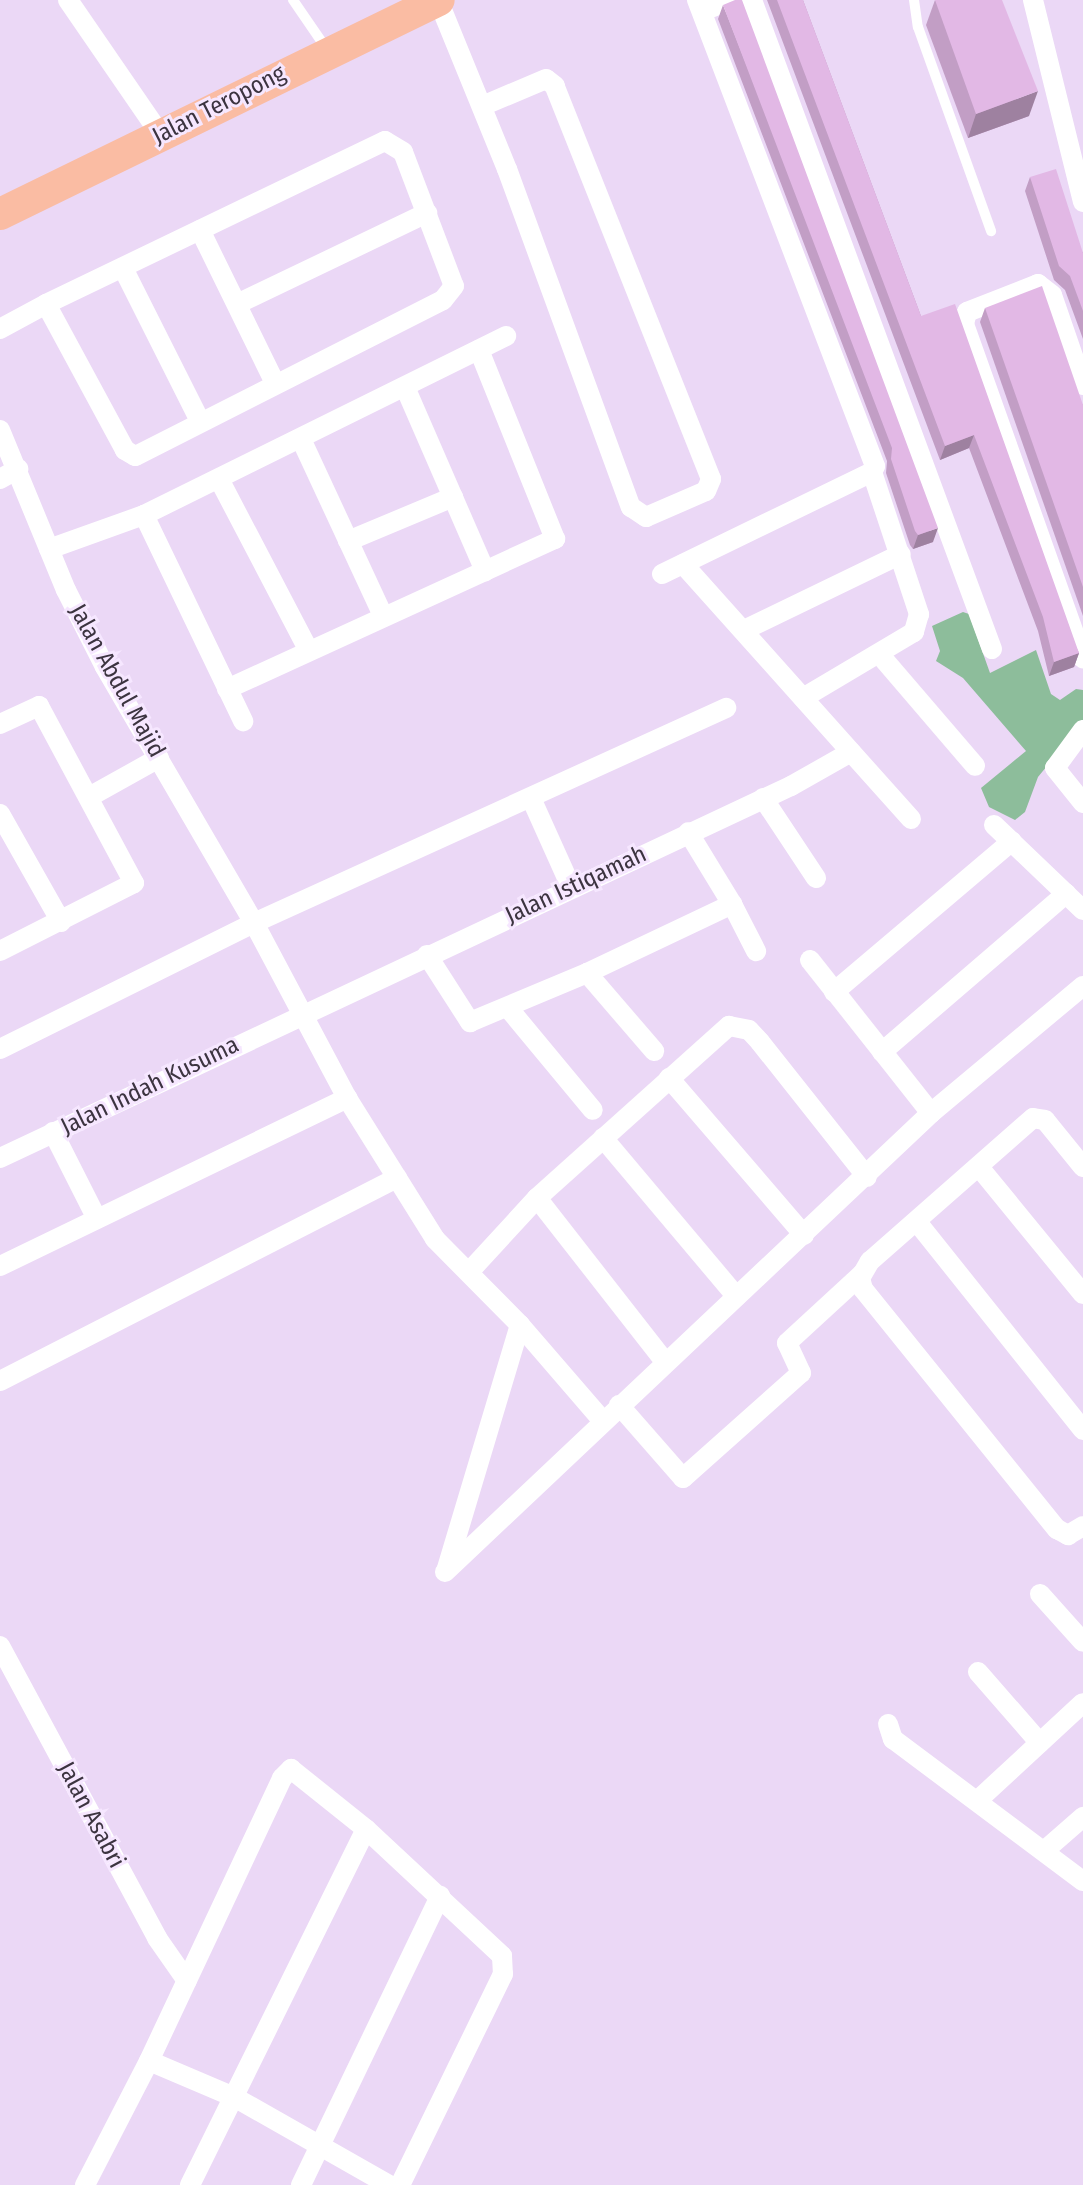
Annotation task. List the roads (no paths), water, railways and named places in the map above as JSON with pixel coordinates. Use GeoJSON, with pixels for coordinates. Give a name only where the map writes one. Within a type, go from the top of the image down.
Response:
{"type":"FeatureCollection","features":[{"type":"Feature","properties":{"kind":"main road","name":"Jalan Teropong"},"geometry":{"type":"LineString","coordinates":[[1,211],[439,0]]}},
{"type":"Feature","properties":{"kind":"street"},"geometry":{"type":"LineString","coordinates":[[68,0],[160,134]]}},
{"type":"Feature","properties":{"kind":"street"},"geometry":{"type":"LineString","coordinates":[[439,0],[482,106],[631,507],[646,517],[706,491],[711,479],[555,86],[546,79],[482,106]]}},
{"type":"Feature","properties":{"kind":"street"},"geometry":{"type":"LineString","coordinates":[[662,574],[872,472],[875,466],[700,6],[730,0]]}},
{"type":"Feature","properties":{"kind":"street"},"geometry":{"type":"LineString","coordinates":[[752,0],[992,649]]}},
{"type":"Feature","properties":{"kind":"street"},"geometry":{"type":"LineString","coordinates":[[1033,0],[1083,202]]}},
{"type":"Feature","properties":{"kind":"street"},"geometry":{"type":"LineString","coordinates":[[0,329],[46,304],[385,141],[403,152],[453,294],[200,421],[145,452],[127,454],[46,304]]}},
{"type":"Feature","properties":{"kind":"street"},"geometry":{"type":"LineString","coordinates":[[237,304],[427,213]]}},
{"type":"Feature","properties":{"kind":"street"},"geometry":{"type":"LineString","coordinates":[[200,230],[275,383]]}},
{"type":"Feature","properties":{"kind":"street"},"geometry":{"type":"LineString","coordinates":[[123,268],[200,421]]}},
{"type":"Feature","properties":{"kind":"street"},"geometry":{"type":"LineString","coordinates":[[1083,385],[1052,295],[1038,284],[967,312],[964,324],[1083,658]]}},
{"type":"Feature","properties":{"kind":"street"},"geometry":{"type":"LineString","coordinates":[[49,549],[144,515],[506,336]]}},
{"type":"Feature","properties":{"kind":"street"},"geometry":{"type":"LineString","coordinates":[[227,689],[551,542],[555,533],[479,350]]}},
{"type":"Feature","properties":{"kind":"street"},"geometry":{"type":"LineString","coordinates":[[405,387],[485,571]]}},
{"type":"Feature","properties":{"kind":"street","name":"Jalan Abdul Majid"},"geometry":{"type":"LineString","coordinates":[[0,430],[9,474],[49,549],[105,667],[254,923],[300,1015],[347,1098],[435,1239],[520,1325],[602,1420]]}},
{"type":"Feature","properties":{"kind":"street"},"geometry":{"type":"LineString","coordinates":[[301,439],[383,616]]}},
{"type":"Feature","properties":{"kind":"street"},"geometry":{"type":"LineString","coordinates":[[803,698],[880,655],[920,623],[901,554],[872,472]]}},
{"type":"Feature","properties":{"kind":"street"},"geometry":{"type":"LineString","coordinates":[[219,479],[309,651]]}},
{"type":"Feature","properties":{"kind":"street"},"geometry":{"type":"LineString","coordinates":[[348,541],[453,497]]}},
{"type":"Feature","properties":{"kind":"street"},"geometry":{"type":"LineString","coordinates":[[144,515],[243,721]]}},
{"type":"Feature","properties":{"kind":"street"},"geometry":{"type":"LineString","coordinates":[[744,630],[901,554]]}},
{"type":"Feature","properties":{"kind":"street"},"geometry":{"type":"LineString","coordinates":[[683,564],[911,819]]}},
{"type":"Feature","properties":{"kind":"street"},"geometry":{"type":"LineString","coordinates":[[880,655],[975,766]]}},
{"type":"Feature","properties":{"kind":"street"},"geometry":{"type":"LineString","coordinates":[[0,724],[39,706],[134,883],[0,951]]}},
{"type":"Feature","properties":{"kind":"street"},"geometry":{"type":"LineString","coordinates":[[0,1049],[254,923],[726,708]]}},
{"type":"Feature","properties":{"kind":"street"},"geometry":{"type":"LineString","coordinates":[[1083,730],[1055,768],[1083,803]]}},
{"type":"Feature","properties":{"kind":"street","name":"Jalan Istiqamah"},"geometry":{"type":"LineString","coordinates":[[300,1015],[763,798],[851,752]]}},
{"type":"Feature","properties":{"kind":"street"},"geometry":{"type":"LineString","coordinates":[[89,797],[159,758]]}},
{"type":"Feature","properties":{"kind":"street"},"geometry":{"type":"LineString","coordinates":[[531,798],[571,887]]}},
{"type":"Feature","properties":{"kind":"street"},"geometry":{"type":"LineString","coordinates":[[763,798],[816,878]]}},
{"type":"Feature","properties":{"kind":"street"},"geometry":{"type":"LineString","coordinates":[[0,814],[61,922]]}},
{"type":"Feature","properties":{"kind":"street"},"geometry":{"type":"LineString","coordinates":[[994,825],[1083,910]]}},
{"type":"Feature","properties":{"kind":"street"},"geometry":{"type":"LineString","coordinates":[[688,832],[732,904],[756,951]]}},
{"type":"Feature","properties":{"kind":"street"},"geometry":{"type":"LineString","coordinates":[[834,992],[1012,841]]}},
{"type":"Feature","properties":{"kind":"street"},"geometry":{"type":"LineString","coordinates":[[882,1052],[1066,894]]}},
{"type":"Feature","properties":{"kind":"street"},"geometry":{"type":"LineString","coordinates":[[427,955],[470,1022],[509,1009],[732,904]]}},
{"type":"Feature","properties":{"kind":"street"},"geometry":{"type":"LineString","coordinates":[[810,960],[931,1113]]}},
{"type":"Feature","properties":{"kind":"street"},"geometry":{"type":"LineString","coordinates":[[587,973],[654,1051]]}},
{"type":"Feature","properties":{"kind":"street"},"geometry":{"type":"LineString","coordinates":[[520,1325],[445,1572],[602,1420],[867,1177],[931,1113],[1083,986]]}},
{"type":"Feature","properties":{"kind":"street"},"geometry":{"type":"LineString","coordinates":[[509,1009],[593,1110]]}},
{"type":"Feature","properties":{"kind":"street","name":"Jalan Indah Kusuma"},"geometry":{"type":"LineString","coordinates":[[0,1158],[300,1015]]}},
{"type":"Feature","properties":{"kind":"street"},"geometry":{"type":"LineString","coordinates":[[469,1272],[537,1198],[729,1026],[749,1030],[867,1177]]}},
{"type":"Feature","properties":{"kind":"street"},"geometry":{"type":"LineString","coordinates":[[669,1078],[804,1235]]}},
{"type":"Feature","properties":{"kind":"street"},"geometry":{"type":"LineString","coordinates":[[0,1266],[347,1098]]}},
{"type":"Feature","properties":{"kind":"street"},"geometry":{"type":"LineString","coordinates":[[619,1405],[683,1478],[801,1373],[787,1343],[917,1222],[1040,1116],[1083,1167]]}},
{"type":"Feature","properties":{"kind":"street"},"geometry":{"type":"LineString","coordinates":[[53,1132],[97,1219]]}},
{"type":"Feature","properties":{"kind":"street"},"geometry":{"type":"LineString","coordinates":[[603,1138],[736,1296]]}},
{"type":"Feature","properties":{"kind":"street"},"geometry":{"type":"LineString","coordinates":[[979,1167],[1083,1294]]}},
{"type":"Feature","properties":{"kind":"street"},"geometry":{"type":"LineString","coordinates":[[0,1381],[397,1178]]}},
{"type":"Feature","properties":{"kind":"street"},"geometry":{"type":"LineString","coordinates":[[537,1198],[666,1363]]}},
{"type":"Feature","properties":{"kind":"street"},"geometry":{"type":"LineString","coordinates":[[917,1222],[1083,1430]]}},
{"type":"Feature","properties":{"kind":"street"},"geometry":{"type":"LineString","coordinates":[[862,1274],[863,1289],[1057,1529],[1068,1535],[1083,1526]]}},
{"type":"Feature","properties":{"kind":"street"},"geometry":{"type":"LineString","coordinates":[[1040,1594],[1083,1642]]}},
{"type":"Feature","properties":{"kind":"street","name":"Jalan Asabri"},"geometry":{"type":"LineString","coordinates":[[0,1646],[157,1938],[187,1981]]}},
{"type":"Feature","properties":{"kind":"street"},"geometry":{"type":"LineString","coordinates":[[978,1672],[1040,1743]]}},
{"type":"Feature","properties":{"kind":"street"},"geometry":{"type":"LineString","coordinates":[[977,1801],[1083,1703]]}},
{"type":"Feature","properties":{"kind":"street"},"geometry":{"type":"LineString","coordinates":[[888,1724],[893,1739],[1083,1881]]}},
{"type":"Feature","properties":{"kind":"street"},"geometry":{"type":"LineString","coordinates":[[85,2185],[149,2061],[286,1773],[299,1771],[440,1896],[502,1956],[503,1974],[400,2185]]}},
{"type":"Feature","properties":{"kind":"street"},"geometry":{"type":"LineString","coordinates":[[1044,1851],[1083,1817]]}},
{"type":"Feature","properties":{"kind":"street"},"geometry":{"type":"LineString","coordinates":[[190,2185],[366,1829]]}},
{"type":"Feature","properties":{"kind":"street"},"geometry":{"type":"LineString","coordinates":[[301,2185],[440,1896]]}},
{"type":"Feature","properties":{"kind":"street"},"geometry":{"type":"LineString","coordinates":[[149,2061],[234,2097],[389,2185]]}},
{"type":"Feature","properties":{"kind":"lane"},"geometry":{"type":"LineString","coordinates":[[293,0],[328,51]]}},
{"type":"Feature","properties":{"kind":"lane"},"geometry":{"type":"LineString","coordinates":[[914,0],[918,27],[991,231]]}}]}
